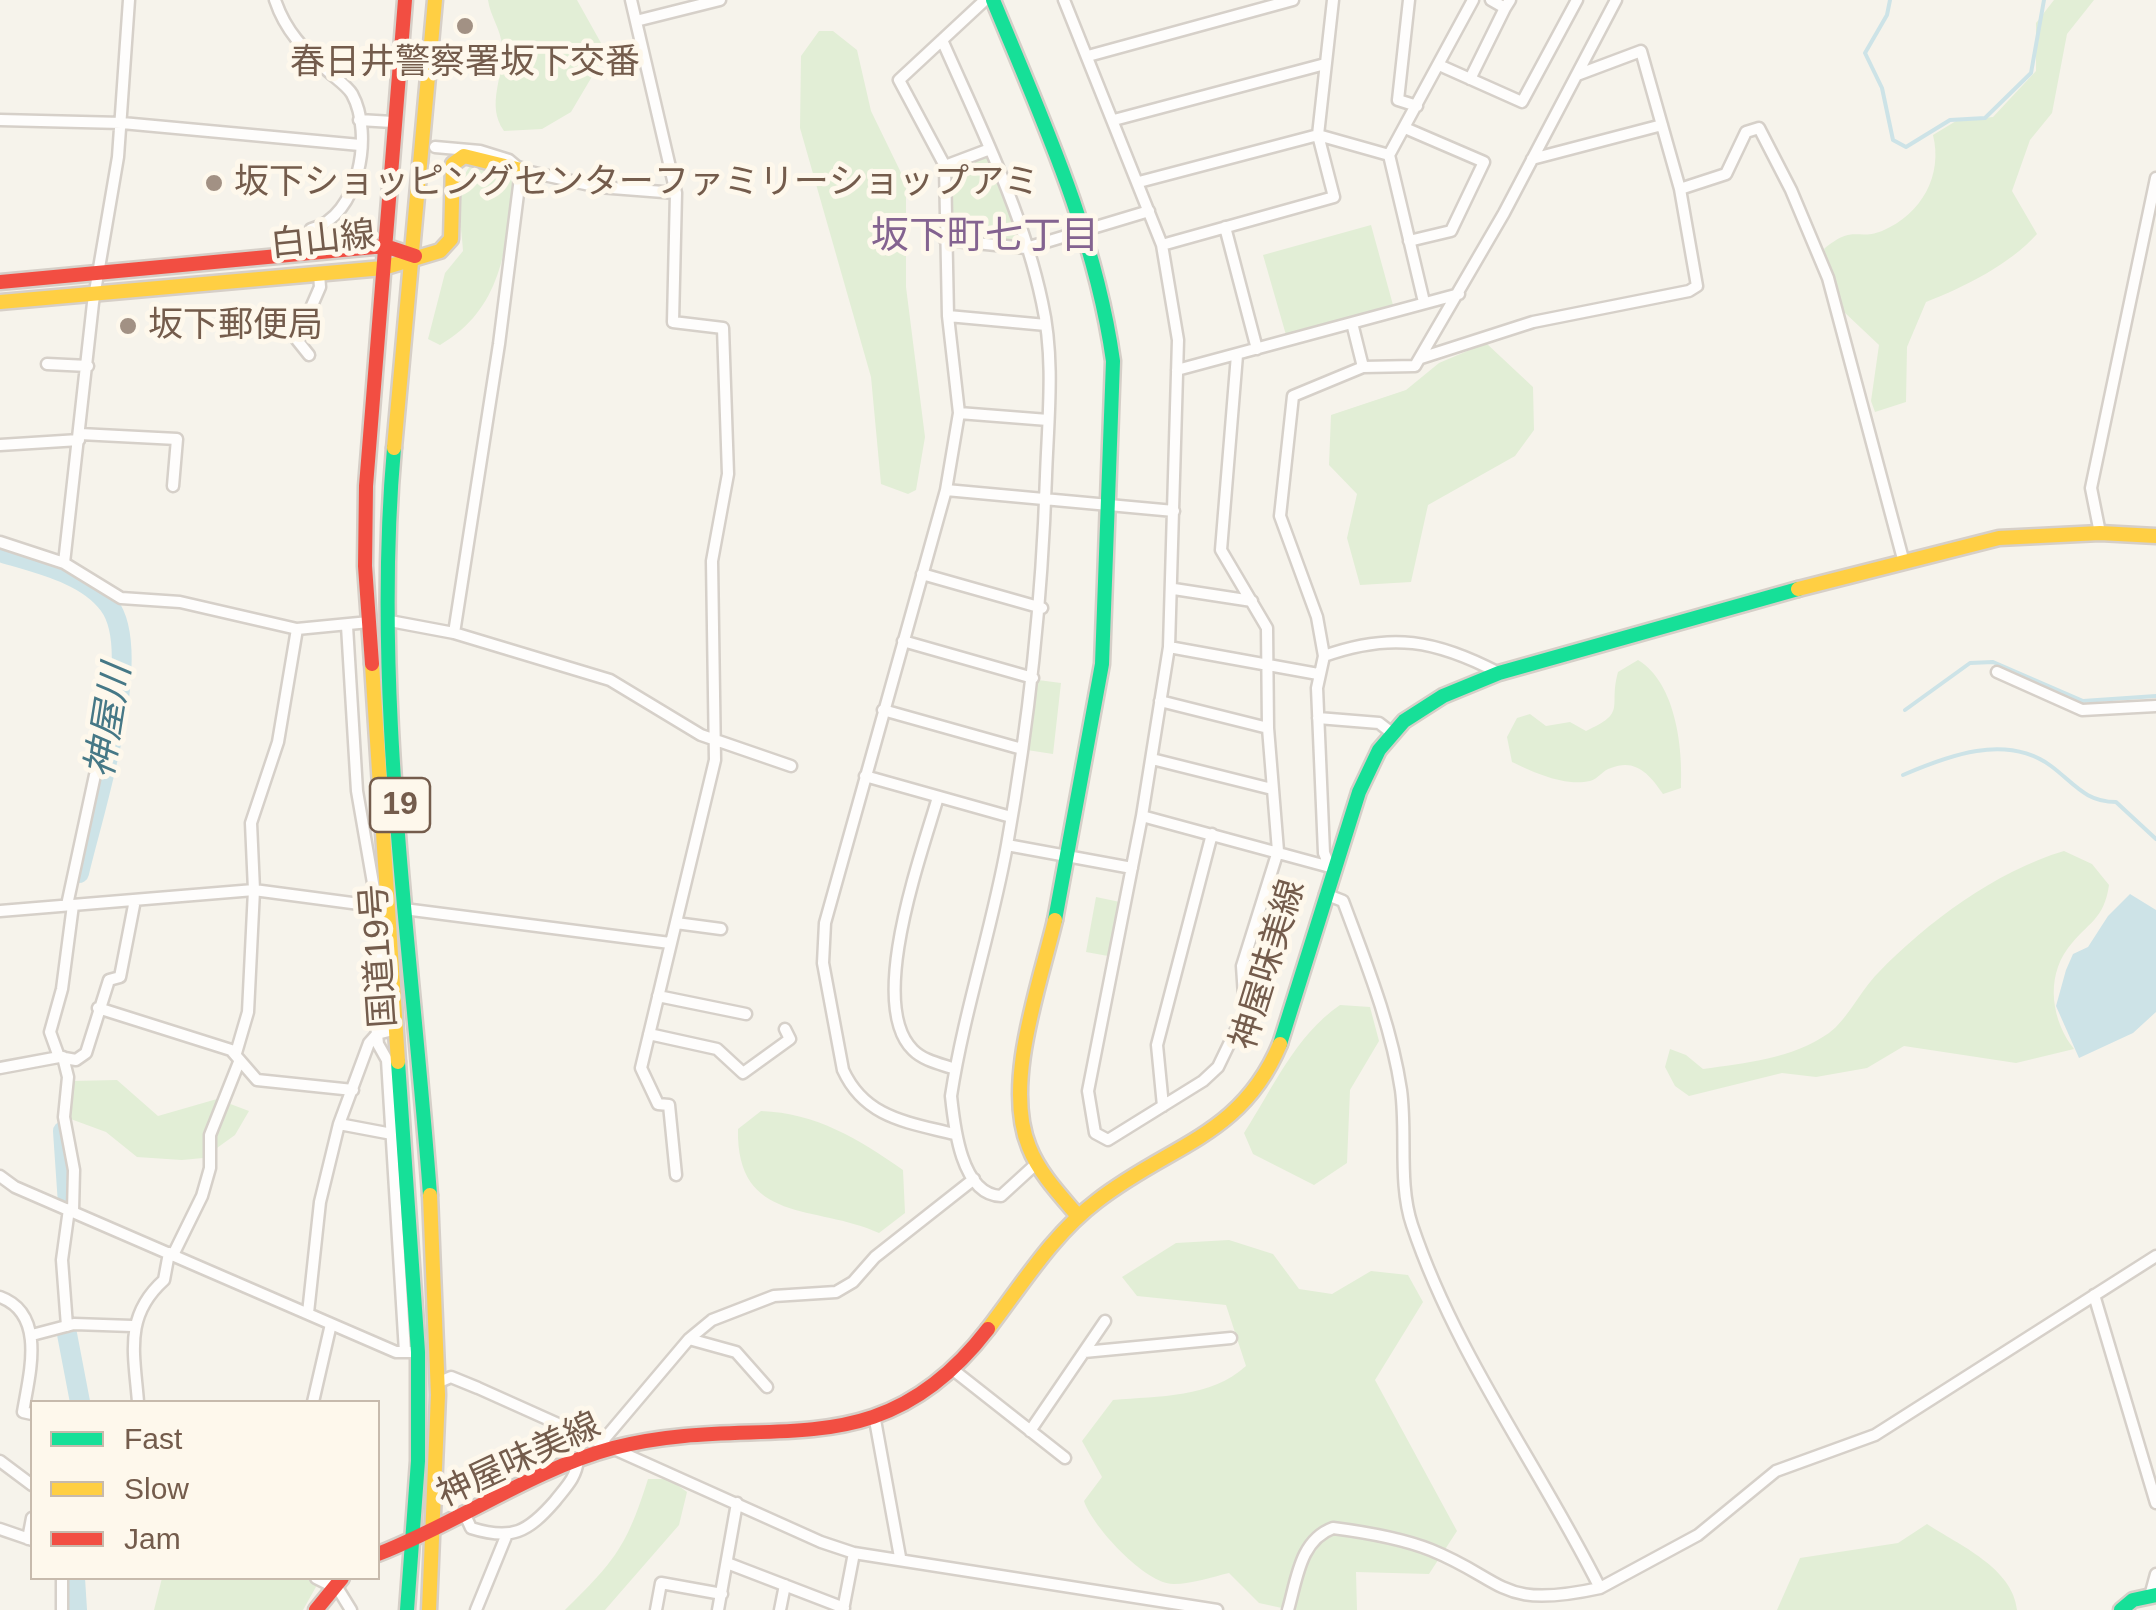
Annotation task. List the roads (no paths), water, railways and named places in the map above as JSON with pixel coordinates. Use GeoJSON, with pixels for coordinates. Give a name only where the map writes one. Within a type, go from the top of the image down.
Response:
{"type":"FeatureCollection","features":[{"type":"Feature","properties":{"kind":"main road","name":"国道19号"},"geometry":{"type":"LineString","coordinates":[[405,0],[366,486],[383,907],[397,1028],[411,1352],[414,1542],[407,1610]]}},
{"type":"Feature","properties":{"kind":"main road","name":"国道19号"},"geometry":{"type":"LineString","coordinates":[[429,1610],[444,1380],[436,1322],[406,909],[409,827],[389,621],[391,486],[434,0]]}},
{"type":"Feature","properties":{"kind":"main road"},"geometry":{"type":"LineString","coordinates":[[989,0],[1085,229],[1109,318],[1112,361],[1102,664],[1069,855],[1019,1090],[1021,1132],[1036,1164],[1078,1216]]}},
{"type":"Feature","properties":{"kind":"main road"},"geometry":{"type":"LineString","coordinates":[[414,256],[440,251],[451,240],[453,164],[464,156],[520,170]]}},
{"type":"Feature","properties":{"kind":"main road","name":"白山線"},"geometry":{"type":"LineString","coordinates":[[0,282],[386,246],[414,256]]}},
{"type":"Feature","properties":{"kind":"main road","name":"白山線"},"geometry":{"type":"LineString","coordinates":[[0,302],[383,268],[414,256]]}},
{"type":"Feature","properties":{"kind":"main road","name":"神屋味美線"},"geometry":{"type":"LineString","coordinates":[[380,1553],[433,1534],[607,1446],[652,1439],[796,1432],[874,1420],[911,1403],[952,1369],[1078,1216],[1232,1117],[1252,1097],[1281,1044],[1330,867],[1362,781],[1392,733],[1441,696],[1499,673],[1903,558],[1999,538],[2100,533],[2156,536]]}},
{"type":"Feature","properties":{"kind":"main road"},"geometry":{"type":"LineString","coordinates":[[316,1610],[336,1582]]}},
{"type":"Feature","properties":{"kind":"main road"},"geometry":{"type":"LineString","coordinates":[[2121,1610],[2153,1595]]}},
{"type":"Feature","properties":{"kind":"street"},"geometry":{"type":"LineString","coordinates":[[64,563],[95,292],[122,123],[129,0]]}},
{"type":"Feature","properties":{"kind":"street"},"geometry":{"type":"LineString","coordinates":[[275,0],[284,27],[294,40],[352,94],[359,120],[358,173],[342,209],[308,236]]}},
{"type":"Feature","properties":{"kind":"street"},"geometry":{"type":"LineString","coordinates":[[631,0],[676,193],[673,322],[723,326],[728,474],[712,562],[711,786],[641,1068],[658,1104],[669,1105],[676,1175]]}},
{"type":"Feature","properties":{"kind":"street"},"geometry":{"type":"LineString","coordinates":[[636,21],[720,0]]}},
{"type":"Feature","properties":{"kind":"street"},"geometry":{"type":"LineString","coordinates":[[954,1134],[882,1116],[863,1102],[843,1070],[821,943],[946,490],[959,413],[948,316],[944,166],[900,80],[989,0]]}},
{"type":"Feature","properties":{"kind":"street"},"geometry":{"type":"LineString","coordinates":[[1064,0],[1162,244],[1175,304],[1174,589],[1169,647],[1142,816],[1088,1091],[1095,1133],[1108,1140],[1204,1081],[1230,1044],[1245,1012],[1242,966],[1278,851],[1268,728],[1266,628],[1221,550],[1237,355]]}},
{"type":"Feature","properties":{"kind":"street"},"geometry":{"type":"LineString","coordinates":[[1088,56],[1293,0]]}},
{"type":"Feature","properties":{"kind":"street"},"geometry":{"type":"LineString","coordinates":[[1162,244],[1334,197],[1318,135],[1333,0]]}},
{"type":"Feature","properties":{"kind":"street"},"geometry":{"type":"LineString","coordinates":[[1410,0],[1398,100],[1417,106]]}},
{"type":"Feature","properties":{"kind":"street"},"geometry":{"type":"LineString","coordinates":[[1424,302],[1389,155],[1473,0]]}},
{"type":"Feature","properties":{"kind":"street"},"geometry":{"type":"LineString","coordinates":[[1470,79],[1507,4],[1492,0]]}},
{"type":"Feature","properties":{"kind":"street"},"geometry":{"type":"LineString","coordinates":[[1439,65],[1522,102],[1577,0]]}},
{"type":"Feature","properties":{"kind":"street"},"geometry":{"type":"LineString","coordinates":[[1330,867],[1324,853],[1318,718],[1318,674],[1324,656],[1317,618],[1280,516],[1293,396],[1363,367],[1413,368],[1459,294],[1616,0]]}},
{"type":"Feature","properties":{"kind":"street"},"geometry":{"type":"LineString","coordinates":[[942,40],[990,149],[1026,248],[1046,325],[1048,420],[1042,608],[1007,844],[951,1096],[954,1134],[974,1180],[985,1192],[1001,1196],[1036,1164]]}},
{"type":"Feature","properties":{"kind":"street"},"geometry":{"type":"LineString","coordinates":[[1421,358],[1533,322],[1689,292],[1698,286],[1681,214],[1680,189],[1640,51],[1576,75]]}},
{"type":"Feature","properties":{"kind":"street"},"geometry":{"type":"LineString","coordinates":[[1114,120],[1326,64]]}},
{"type":"Feature","properties":{"kind":"street"},"geometry":{"type":"LineString","coordinates":[[0,120],[122,123],[360,145]]}},
{"type":"Feature","properties":{"kind":"street"},"geometry":{"type":"LineString","coordinates":[[359,120],[393,122]]}},
{"type":"Feature","properties":{"kind":"street"},"geometry":{"type":"LineString","coordinates":[[1532,159],[1662,125]]}},
{"type":"Feature","properties":{"kind":"street"},"geometry":{"type":"LineString","coordinates":[[1405,128],[1484,162],[1451,231],[1410,242]]}},
{"type":"Feature","properties":{"kind":"street"},"geometry":{"type":"LineString","coordinates":[[1680,189],[1726,174],[1746,132],[1758,128],[1792,190],[1828,278],[1903,558]]}},
{"type":"Feature","properties":{"kind":"street"},"geometry":{"type":"LineString","coordinates":[[1139,182],[1318,135],[1389,155]]}},
{"type":"Feature","properties":{"kind":"street"},"geometry":{"type":"LineString","coordinates":[[435,147],[480,151],[509,160],[520,170],[599,186],[676,193]]}},
{"type":"Feature","properties":{"kind":"street"},"geometry":{"type":"LineString","coordinates":[[944,166],[990,149]]}},
{"type":"Feature","properties":{"kind":"street"},"geometry":{"type":"LineString","coordinates":[[454,634],[499,344],[520,170]]}},
{"type":"Feature","properties":{"kind":"street"},"geometry":{"type":"LineString","coordinates":[[2100,533],[2091,488],[2156,178]]}},
{"type":"Feature","properties":{"kind":"street"},"geometry":{"type":"LineString","coordinates":[[945,240],[1026,248],[1149,211]]}},
{"type":"Feature","properties":{"kind":"street"},"geometry":{"type":"LineString","coordinates":[[1225,227],[1257,349]]}},
{"type":"Feature","properties":{"kind":"street"},"geometry":{"type":"LineString","coordinates":[[309,355],[297,340],[300,322],[320,287],[319,274]]}},
{"type":"Feature","properties":{"kind":"street"},"geometry":{"type":"LineString","coordinates":[[1177,370],[1459,294]]}},
{"type":"Feature","properties":{"kind":"street"},"geometry":{"type":"LineString","coordinates":[[948,316],[1046,325]]}},
{"type":"Feature","properties":{"kind":"street"},"geometry":{"type":"LineString","coordinates":[[1352,323],[1363,367]]}},
{"type":"Feature","properties":{"kind":"street"},"geometry":{"type":"LineString","coordinates":[[47,364],[88,366]]}},
{"type":"Feature","properties":{"kind":"street"},"geometry":{"type":"LineString","coordinates":[[959,413],[1048,420]]}},
{"type":"Feature","properties":{"kind":"street"},"geometry":{"type":"LineString","coordinates":[[0,445],[80,437],[176,439],[173,486]]}},
{"type":"Feature","properties":{"kind":"street"},"geometry":{"type":"LineString","coordinates":[[946,490],[1174,511]]}},
{"type":"Feature","properties":{"kind":"street"},"geometry":{"type":"LineString","coordinates":[[0,542],[64,563],[121,598],[180,602],[297,630],[369,622]]}},
{"type":"Feature","properties":{"kind":"street"},"geometry":{"type":"LineString","coordinates":[[922,574],[1042,608]]}},
{"type":"Feature","properties":{"kind":"street"},"geometry":{"type":"LineString","coordinates":[[1174,589],[1252,602]]}},
{"type":"Feature","properties":{"kind":"street"},"geometry":{"type":"LineString","coordinates":[[389,621],[454,634],[610,680],[714,740],[791,766]]}},
{"type":"Feature","properties":{"kind":"street"},"geometry":{"type":"LineString","coordinates":[[308,1313],[320,1202],[339,1124],[377,1034],[382,986],[383,907],[357,792],[347,626]]}},
{"type":"Feature","properties":{"kind":"street"},"geometry":{"type":"LineString","coordinates":[[138,1400],[132,1326],[154,1286],[164,1280],[171,1254],[202,1196],[210,1168],[210,1135],[238,1058],[248,1012],[254,890],[251,823],[278,742],[297,630]]}},
{"type":"Feature","properties":{"kind":"street"},"geometry":{"type":"LineString","coordinates":[[1324,656],[1375,641],[1408,640],[1455,653],[1499,673]]}},
{"type":"Feature","properties":{"kind":"street"},"geometry":{"type":"LineString","coordinates":[[903,641],[1033,678]]}},
{"type":"Feature","properties":{"kind":"street"},"geometry":{"type":"LineString","coordinates":[[1169,647],[1318,674]]}},
{"type":"Feature","properties":{"kind":"street"},"geometry":{"type":"LineString","coordinates":[[1998,672],[2082,710],[2156,706]]}},
{"type":"Feature","properties":{"kind":"street"},"geometry":{"type":"LineString","coordinates":[[1160,701],[1268,728]]}},
{"type":"Feature","properties":{"kind":"street"},"geometry":{"type":"LineString","coordinates":[[883,710],[1022,749]]}},
{"type":"Feature","properties":{"kind":"street"},"geometry":{"type":"LineString","coordinates":[[1318,718],[1379,724],[1392,733]]}},
{"type":"Feature","properties":{"kind":"street"},"geometry":{"type":"LineString","coordinates":[[1152,759],[1272,789]]}},
{"type":"Feature","properties":{"kind":"street"},"geometry":{"type":"LineString","coordinates":[[67,1326],[62,1260],[74,1170],[64,1117],[68,1076],[50,1032],[62,989],[70,905],[96,775]]}},
{"type":"Feature","properties":{"kind":"street"},"geometry":{"type":"LineString","coordinates":[[865,776],[1011,816]]}},
{"type":"Feature","properties":{"kind":"street"},"geometry":{"type":"LineString","coordinates":[[357,792],[382,818]]}},
{"type":"Feature","properties":{"kind":"street"},"geometry":{"type":"LineString","coordinates":[[938,797],[895,952],[894,987],[903,1034],[912,1050],[956,1069]]}},
{"type":"Feature","properties":{"kind":"street"},"geometry":{"type":"LineString","coordinates":[[1142,816],[1330,867]]}},
{"type":"Feature","properties":{"kind":"street"},"geometry":{"type":"LineString","coordinates":[[1163,1106],[1157,1044],[1212,834]]}},
{"type":"Feature","properties":{"kind":"street"},"geometry":{"type":"LineString","coordinates":[[1007,844],[1132,868]]}},
{"type":"Feature","properties":{"kind":"street"},"geometry":{"type":"LineString","coordinates":[[0,910],[254,890],[670,943]]}},
{"type":"Feature","properties":{"kind":"street"},"geometry":{"type":"LineString","coordinates":[[1325,894],[1343,902],[1386,1020],[1401,1091],[1406,1198],[1412,1226],[1468,1358],[1600,1588]]}},
{"type":"Feature","properties":{"kind":"street"},"geometry":{"type":"LineString","coordinates":[[0,1068],[61,1057],[76,1060],[86,1054],[109,980],[120,978],[135,900]]}},
{"type":"Feature","properties":{"kind":"street"},"geometry":{"type":"LineString","coordinates":[[676,923],[721,929]]}},
{"type":"Feature","properties":{"kind":"street"},"geometry":{"type":"LineString","coordinates":[[658,996],[746,1014]]}},
{"type":"Feature","properties":{"kind":"street"},"geometry":{"type":"LineString","coordinates":[[98,1008],[238,1058],[256,1080],[353,1090]]}},
{"type":"Feature","properties":{"kind":"street"},"geometry":{"type":"LineString","coordinates":[[377,1034],[397,1028]]}},
{"type":"Feature","properties":{"kind":"street"},"geometry":{"type":"LineString","coordinates":[[649,1034],[717,1049],[743,1073],[790,1038],[785,1029]]}},
{"type":"Feature","properties":{"kind":"street"},"geometry":{"type":"LineString","coordinates":[[0,1176],[15,1187],[332,1324],[411,1352],[387,1060],[377,1034]]}},
{"type":"Feature","properties":{"kind":"street"},"geometry":{"type":"LineString","coordinates":[[339,1124],[392,1134]]}},
{"type":"Feature","properties":{"kind":"street"},"geometry":{"type":"LineString","coordinates":[[607,1446],[689,1339],[712,1320],[774,1296],[836,1292],[853,1282],[875,1256],[974,1180]]}},
{"type":"Feature","properties":{"kind":"street"},"geometry":{"type":"LineString","coordinates":[[1522,1608],[1572,1604],[1698,1535],[1776,1471],[1874,1436],[2156,1256]]}},
{"type":"Feature","properties":{"kind":"street"},"geometry":{"type":"LineString","coordinates":[[2094,1295],[2156,1503]]}},
{"type":"Feature","properties":{"kind":"street"},"geometry":{"type":"LineString","coordinates":[[0,1297],[16,1304],[32,1335],[23,1412],[30,1414]]}},
{"type":"Feature","properties":{"kind":"street"},"geometry":{"type":"LineString","coordinates":[[1030,1431],[1105,1321]]}},
{"type":"Feature","properties":{"kind":"street"},"geometry":{"type":"LineString","coordinates":[[314,1400],[332,1324]]}},
{"type":"Feature","properties":{"kind":"street"},"geometry":{"type":"LineString","coordinates":[[32,1335],[67,1326],[132,1326]]}},
{"type":"Feature","properties":{"kind":"street"},"geometry":{"type":"LineString","coordinates":[[1084,1352],[1231,1338]]}},
{"type":"Feature","properties":{"kind":"street"},"geometry":{"type":"LineString","coordinates":[[689,1339],[736,1352],[766,1387]]}},
{"type":"Feature","properties":{"kind":"street"},"geometry":{"type":"LineString","coordinates":[[952,1369],[1065,1458]]}},
{"type":"Feature","properties":{"kind":"street"},"geometry":{"type":"LineString","coordinates":[[444,1380],[854,1552],[1217,1610]]}},
{"type":"Feature","properties":{"kind":"street"},"geometry":{"type":"LineString","coordinates":[[874,1420],[900,1557]]}},
{"type":"Feature","properties":{"kind":"street"},"geometry":{"type":"LineString","coordinates":[[466,1517],[471,1528],[507,1534],[533,1526],[577,1475],[578,1460]]}},
{"type":"Feature","properties":{"kind":"street"},"geometry":{"type":"LineString","coordinates":[[0,1461],[30,1483]]}},
{"type":"Feature","properties":{"kind":"street"},"geometry":{"type":"LineString","coordinates":[[718,1610],[737,1504]]}},
{"type":"Feature","properties":{"kind":"street"},"geometry":{"type":"LineString","coordinates":[[1288,1610],[1307,1547],[1318,1534],[1333,1528],[1431,1550],[1460,1566],[1508,1607]]}},
{"type":"Feature","properties":{"kind":"street"},"geometry":{"type":"LineString","coordinates":[[0,1530],[30,1539]]}},
{"type":"Feature","properties":{"kind":"street"},"geometry":{"type":"LineString","coordinates":[[476,1610],[507,1534]]}},
{"type":"Feature","properties":{"kind":"street"},"geometry":{"type":"LineString","coordinates":[[727,1563],[844,1609],[854,1552]]}},
{"type":"Feature","properties":{"kind":"street"},"geometry":{"type":"LineString","coordinates":[[2153,1595],[2156,1574]]}},
{"type":"Feature","properties":{"kind":"street"},"geometry":{"type":"LineString","coordinates":[[62,1580],[62,1610]]}},
{"type":"Feature","properties":{"kind":"street"},"geometry":{"type":"LineString","coordinates":[[336,1582],[352,1610]]}},
{"type":"Feature","properties":{"kind":"street"},"geometry":{"type":"LineString","coordinates":[[656,1610],[661,1583],[722,1594]]}},
{"type":"Feature","properties":{"kind":"street"},"geometry":{"type":"LineString","coordinates":[[780,1610],[785,1585]]}},
{"type":"Feature","properties":{"kind":"waterway"},"geometry":{"type":"LineString","coordinates":[[1890,0],[1887,15],[1865,53],[1882,88],[1893,140],[1906,147],[1950,120],[1985,118],[2031,73],[2044,0]]}},
{"type":"Feature","properties":{"kind":"waterway","name":"神屋川"},"geometry":{"type":"LineString","coordinates":[[0,552],[59,571],[87,585],[109,605],[119,628],[122,659],[113,736],[79,873]]}},
{"type":"Feature","properties":{"kind":"waterway"},"geometry":{"type":"LineString","coordinates":[[1905,710],[1970,663],[1993,662],[2083,701],[2156,696]]}},
{"type":"Feature","properties":{"kind":"waterway"},"geometry":{"type":"LineString","coordinates":[[1903,775],[1957,755],[1996,749],[2015,751],[2051,766],[2088,795],[2116,802],[2156,839]]}},
{"type":"Feature","properties":{"kind":"waterway","name":"神屋川"},"geometry":{"type":"LineString","coordinates":[[63,1131],[68,1204]]}},
{"type":"Feature","properties":{"kind":"waterway","name":"神屋川"},"geometry":{"type":"LineString","coordinates":[[67,1334],[80,1400]]}},
{"type":"Feature","properties":{"kind":"waterway","name":"神屋川"},"geometry":{"type":"LineString","coordinates":[[75,1580],[77,1610]]}},
{"type":"Feature","properties":{"kind":"place","name":"春日井警察署坂下交番"},"geometry":{"type":"Point","coordinates":[465,26]}},
{"type":"Feature","properties":{"kind":"place","name":"坂下ショッピングセンターファミリーショップアミ"},"geometry":{"type":"Point","coordinates":[214,183]}},
{"type":"Feature","properties":{"kind":"place","name":"坂下郵便局"},"geometry":{"type":"Point","coordinates":[128,326]}},
{"type":"Feature","properties":{"kind":"district","name":"坂下町七丁目"},"geometry":{"type":"Point","coordinates":[985,238]}}]}
